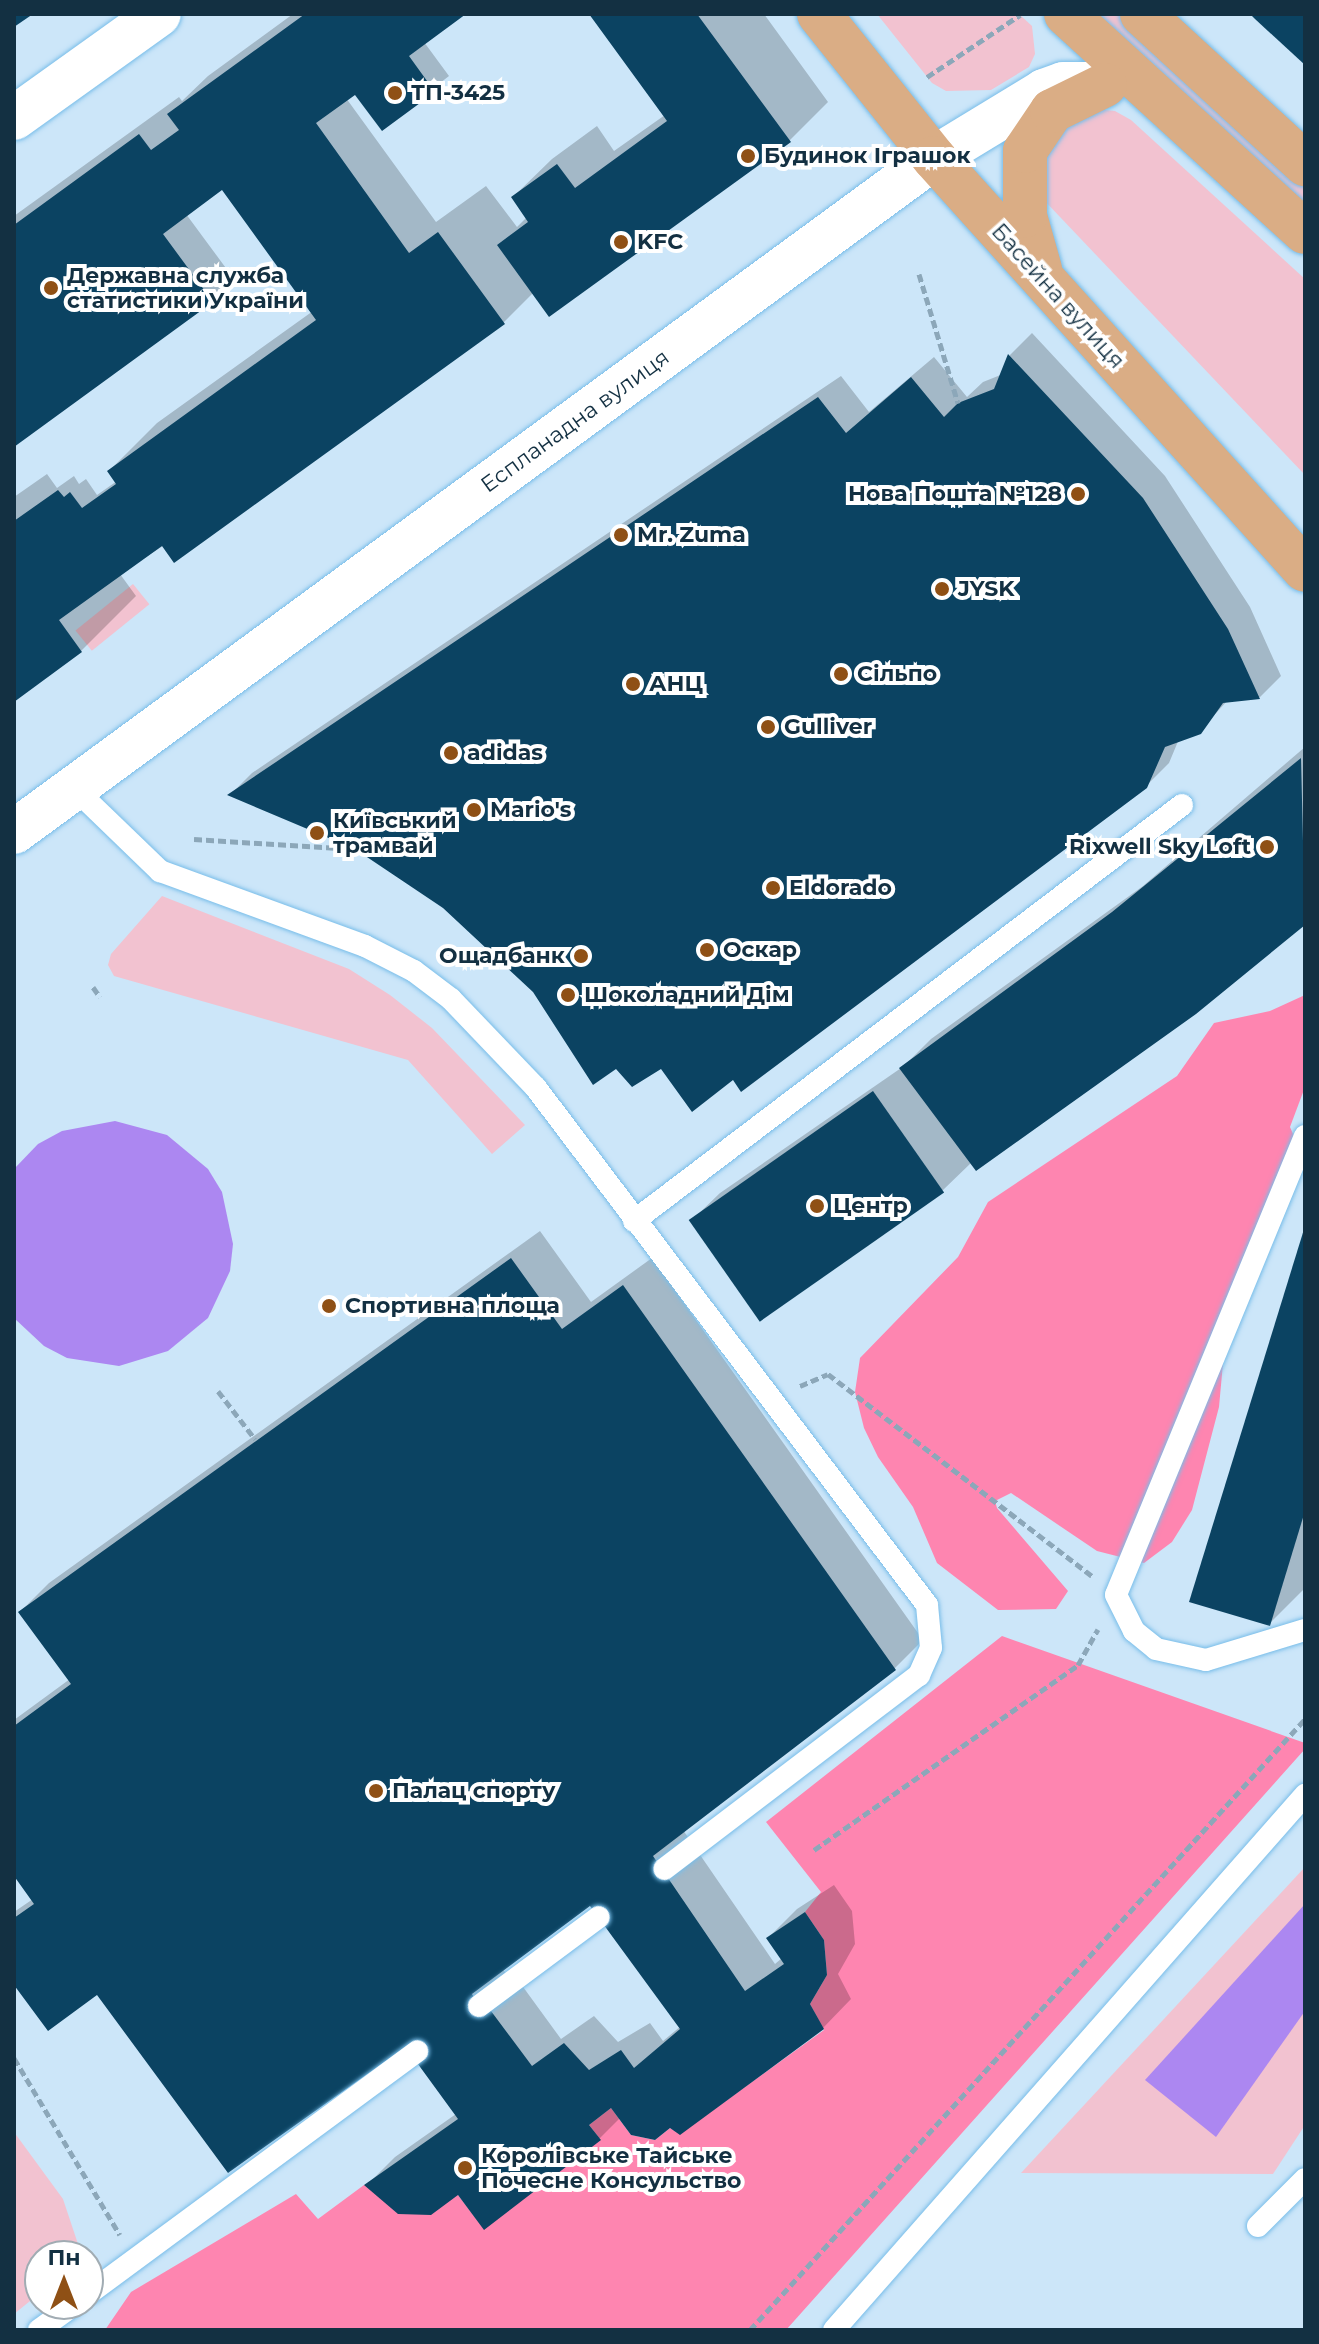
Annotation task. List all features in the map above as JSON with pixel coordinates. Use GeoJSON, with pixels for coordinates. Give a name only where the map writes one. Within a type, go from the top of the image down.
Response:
{"type":"FeatureCollection","features":[{"type":"Feature","properties":{"kind":"main road"},"geometry":{"type":"LineString","coordinates":[[14,118],[159,14]]}},
{"type":"Feature","properties":{"kind":"main road","name":"Басейна вулиця"},"geometry":{"type":"LineString","coordinates":[[819,14],[934,158],[1305,570]]}},
{"type":"Feature","properties":{"kind":"main road"},"geometry":{"type":"LineString","coordinates":[[1066,14],[1162,97],[1305,232]]}},
{"type":"Feature","properties":{"kind":"main road"},"geometry":{"type":"LineString","coordinates":[[1142,14],[1305,164]]}},
{"type":"Feature","properties":{"kind":"main road","name":"Еспланадна вулиця"},"geometry":{"type":"LineString","coordinates":[[14,832],[934,158],[1044,91],[1063,84],[1105,85],[1162,97]]}},
{"type":"Feature","properties":{"kind":"main road"},"geometry":{"type":"LineString","coordinates":[[1044,281],[1025,216],[1025,151],[1052,111],[1105,85]]}},
{"type":"Feature","properties":{"kind":"lane"},"geometry":{"type":"LineString","coordinates":[[74,788],[160,871],[365,946],[414,971],[451,999],[536,1088],[768,1399],[927,1605],[932,1623],[931,1648],[919,1675],[664,1869]]}},
{"type":"Feature","properties":{"kind":"lane"},"geometry":{"type":"LineString","coordinates":[[634,1221],[1182,805]]}},
{"type":"Feature","properties":{"kind":"lane"},"geometry":{"type":"LineString","coordinates":[[1305,1136],[1116,1595],[1134,1631],[1156,1649],[1206,1660],[1305,1630]]}},
{"type":"Feature","properties":{"kind":"lane"},"geometry":{"type":"LineString","coordinates":[[834,2330],[1305,1795]]}},
{"type":"Feature","properties":{"kind":"lane"},"geometry":{"type":"LineString","coordinates":[[479,2006],[599,1917]]}},
{"type":"Feature","properties":{"kind":"lane"},"geometry":{"type":"LineString","coordinates":[[104,2282],[417,2051]]}},
{"type":"Feature","properties":{"kind":"lane"},"geometry":{"type":"LineString","coordinates":[[1258,2226],[1305,2179]]}},
{"type":"Feature","properties":{"kind":"path"},"geometry":{"type":"LineString","coordinates":[[927,77],[1020,15]]}},
{"type":"Feature","properties":{"kind":"path"},"geometry":{"type":"LineString","coordinates":[[919,274],[958,403]]}},
{"type":"Feature","properties":{"kind":"path"},"geometry":{"type":"LineString","coordinates":[[194,839],[355,849]]}},
{"type":"Feature","properties":{"kind":"path"},"geometry":{"type":"LineString","coordinates":[[93,987],[100,997]]}},
{"type":"Feature","properties":{"kind":"path"},"geometry":{"type":"LineString","coordinates":[[768,1399],[828,1374],[1116,1595]]}},
{"type":"Feature","properties":{"kind":"path"},"geometry":{"type":"LineString","coordinates":[[218,1391],[255,1439]]}},
{"type":"Feature","properties":{"kind":"path"},"geometry":{"type":"LineString","coordinates":[[814,1850],[1078,1665]]}},
{"type":"Feature","properties":{"kind":"path"},"geometry":{"type":"LineString","coordinates":[[750,2330],[1305,1719]]}},
{"type":"Feature","properties":{"kind":"path"},"geometry":{"type":"LineString","coordinates":[[14,2058],[135,2260]]}},
{"type":"Feature","properties":{"kind":"shaded area"},"geometry":{"type":"Polygon","coordinates":[[[877,14],[1019,14],[1032,26],[1035,54],[1029,67],[991,90],[946,91],[932,83],[877,14]]]}},
{"type":"Feature","properties":{"kind":"shaded area"},"geometry":{"type":"Polygon","coordinates":[[[1093,14],[1122,14],[1305,181],[1305,207],[1093,14]]]}},
{"type":"Feature","properties":{"kind":"shaded area"},"geometry":{"type":"Polygon","coordinates":[[[1096,109],[1115,111],[1131,120],[1305,279],[1305,475],[1042,198],[1039,141],[1096,109]]]}},
{"type":"Feature","properties":{"kind":"shaded area"},"geometry":{"type":"Polygon","coordinates":[[[133,584],[149,604],[92,651],[75,631],[133,584]]]}},
{"type":"Feature","properties":{"kind":"shaded area"},"geometry":{"type":"Polygon","coordinates":[[[162,896],[349,969],[390,995],[432,1028],[525,1125],[492,1154],[408,1060],[114,976],[108,965],[111,954],[162,896]]]}},
{"type":"Feature","properties":{"kind":"shaded area"},"geometry":{"type":"Polygon","coordinates":[[[1305,995],[1305,1087],[1290,1127],[1303,1157],[1224,1352],[1219,1407],[1192,1510],[1172,1542],[1144,1563],[1097,1551],[1011,1493],[995,1501],[997,1508],[1068,1591],[1056,1609],[998,1610],[937,1563],[913,1507],[878,1457],[864,1428],[855,1392],[860,1358],[958,1257],[988,1202],[1177,1076],[1214,1023],[1270,1011],[1305,995]]]}},
{"type":"Feature","properties":{"kind":"shaded area"},"geometry":{"type":"Polygon","coordinates":[[[115,1121],[167,1135],[208,1169],[222,1192],[233,1244],[230,1271],[208,1318],[168,1351],[119,1366],[67,1358],[44,1346],[14,1318],[14,1169],[38,1144],[62,1131],[115,1121]]]}},
{"type":"Feature","properties":{"kind":"shaded area"},"geometry":{"type":"Polygon","coordinates":[[[1002,1636],[1305,1743],[1305,1749],[786,2330],[105,2330],[131,2292],[296,2194],[318,2219],[364,2185],[458,2195],[484,2229],[600,2139],[589,2125],[611,2108],[631,2135],[655,2140],[670,2128],[680,2134],[824,2030],[810,2004],[827,1975],[824,1940],[805,1912],[821,1892],[766,1822],[1002,1636]]]}},
{"type":"Feature","properties":{"kind":"shaded area"},"geometry":{"type":"Polygon","coordinates":[[[1305,1867],[1305,2125],[1273,2174],[1021,2173],[1305,1867]]]}},
{"type":"Feature","properties":{"kind":"shaded area"},"geometry":{"type":"Polygon","coordinates":[[[1305,1904],[1305,2011],[1216,2137],[1145,2080],[1305,1904]]]}},
{"type":"Feature","properties":{"kind":"shaded area"},"geometry":{"type":"Polygon","coordinates":[[[14,2132],[63,2199],[77,2240],[24,2240],[24,2306],[14,2314],[14,2132]]]}},
{"type":"Feature","properties":{"kind":"building"},"geometry":{"type":"Polygon","coordinates":[[[14,14],[33,14],[14,27],[14,14]]]}},
{"type":"Feature","properties":{"kind":"building"},"geometry":{"type":"Polygon","coordinates":[[[305,14],[466,14],[409,56],[435,92],[382,131],[355,95],[316,123],[409,253],[438,232],[505,324],[174,563],[162,546],[59,620],[82,652],[14,702],[14,521],[58,490],[64,497],[70,492],[82,508],[116,484],[107,471],[316,320],[222,190],[163,234],[213,302],[14,447],[14,225],[139,134],[151,150],[179,130],[167,114],[305,14]]]}},
{"type":"Feature","properties":{"kind":"building"},"geometry":{"type":"Polygon","coordinates":[[[589,14],[697,14],[791,142],[549,317],[497,245],[528,222],[511,197],[557,164],[575,188],[667,121],[589,14]]]}},
{"type":"Feature","properties":{"kind":"building"},"geometry":{"type":"Polygon","coordinates":[[[1250,14],[1305,14],[1305,65],[1255,19],[1250,14]]]}},
{"type":"Feature","properties":{"kind":"building","name":"Gulliver"},"geometry":{"type":"Polygon","coordinates":[[[1008,354],[1143,498],[1228,629],[1260,699],[1223,703],[1201,734],[1165,747],[1147,788],[741,1092],[733,1080],[692,1112],[661,1069],[632,1087],[616,1069],[593,1085],[533,992],[443,908],[355,849],[227,795],[818,397],[846,433],[911,377],[944,417],[958,403],[994,389],[1008,354]]]}},
{"type":"Feature","properties":{"kind":"building"},"geometry":{"type":"Polygon","coordinates":[[[1301,758],[1305,925],[1196,1014],[976,1171],[899,1068],[1112,912],[1301,758]]]}},
{"type":"Feature","properties":{"kind":"building","name":"Центр"},"geometry":{"type":"Polygon","coordinates":[[[873,1091],[944,1193],[760,1322],[689,1220],[873,1091]]]}},
{"type":"Feature","properties":{"kind":"building"},"geometry":{"type":"Polygon","coordinates":[[[1305,1226],[1305,1511],[1270,1626],[1189,1602],[1305,1226]]]}},
{"type":"Feature","properties":{"kind":"building","name":"Палац спорту"},"geometry":{"type":"Polygon","coordinates":[[[511,1258],[562,1329],[623,1285],[896,1670],[653,1856],[745,1991],[784,1964],[766,1938],[805,1912],[824,1940],[827,1975],[810,2004],[824,2029],[680,2135],[670,2128],[655,2140],[631,2135],[611,2108],[589,2125],[601,2140],[484,2230],[458,2195],[431,2215],[398,2214],[364,2185],[458,2119],[415,2060],[411,2043],[228,2173],[97,1995],[48,2031],[14,1985],[14,1918],[34,1904],[14,1876],[14,1726],[71,1684],[18,1612],[511,1258]],[[590,1906],[472,1994],[479,2006],[488,2007],[532,2066],[564,2043],[589,2070],[621,2050],[634,2068],[680,2029],[590,1906]]]}},
{"type":"Feature","properties":{"kind":"place","name":"ТП-3425"},"geometry":{"type":"Point","coordinates":[395,93]}},
{"type":"Feature","properties":{"kind":"place","name":"Будинок Іграшок"},"geometry":{"type":"Point","coordinates":[748,156]}},
{"type":"Feature","properties":{"kind":"place","name":"KFC"},"geometry":{"type":"Point","coordinates":[621,242]}},
{"type":"Feature","properties":{"kind":"place","name":"Державна служба статистики України"},"geometry":{"type":"Point","coordinates":[51,288]}},
{"type":"Feature","properties":{"kind":"place","name":"Нова Пошта №128"},"geometry":{"type":"Point","coordinates":[1078,494]}},
{"type":"Feature","properties":{"kind":"place","name":"Mr. Zuma"},"geometry":{"type":"Point","coordinates":[621,535]}},
{"type":"Feature","properties":{"kind":"place","name":"JYSK"},"geometry":{"type":"Point","coordinates":[942,589]}},
{"type":"Feature","properties":{"kind":"place","name":"Сільпо"},"geometry":{"type":"Point","coordinates":[841,674]}},
{"type":"Feature","properties":{"kind":"place","name":"АНЦ"},"geometry":{"type":"Point","coordinates":[633,684]}},
{"type":"Feature","properties":{"kind":"place","name":"Gulliver"},"geometry":{"type":"Point","coordinates":[768,727]}},
{"type":"Feature","properties":{"kind":"place","name":"adidas"},"geometry":{"type":"Point","coordinates":[451,753]}},
{"type":"Feature","properties":{"kind":"place","name":"Mario's"},"geometry":{"type":"Point","coordinates":[474,810]}},
{"type":"Feature","properties":{"kind":"place","name":"Київський трамвай"},"geometry":{"type":"Point","coordinates":[317,833]}},
{"type":"Feature","properties":{"kind":"place","name":"Rixwell Sky Loft"},"geometry":{"type":"Point","coordinates":[1267,847]}},
{"type":"Feature","properties":{"kind":"place","name":"Eldorado"},"geometry":{"type":"Point","coordinates":[773,888]}},
{"type":"Feature","properties":{"kind":"place","name":"Оскар"},"geometry":{"type":"Point","coordinates":[707,950]}},
{"type":"Feature","properties":{"kind":"place","name":"Ощадбанк"},"geometry":{"type":"Point","coordinates":[581,956]}},
{"type":"Feature","properties":{"kind":"place","name":"Шоколадний Дім"},"geometry":{"type":"Point","coordinates":[568,995]}},
{"type":"Feature","properties":{"kind":"place","name":"Центр"},"geometry":{"type":"Point","coordinates":[817,1206]}},
{"type":"Feature","properties":{"kind":"place","name":"Спортивна площа"},"geometry":{"type":"Point","coordinates":[329,1306]}},
{"type":"Feature","properties":{"kind":"place","name":"Палац спорту"},"geometry":{"type":"Point","coordinates":[376,1791]}},
{"type":"Feature","properties":{"kind":"place","name":"Королівське Тайське Почесне Консульство"},"geometry":{"type":"Point","coordinates":[465,2168]}}]}
